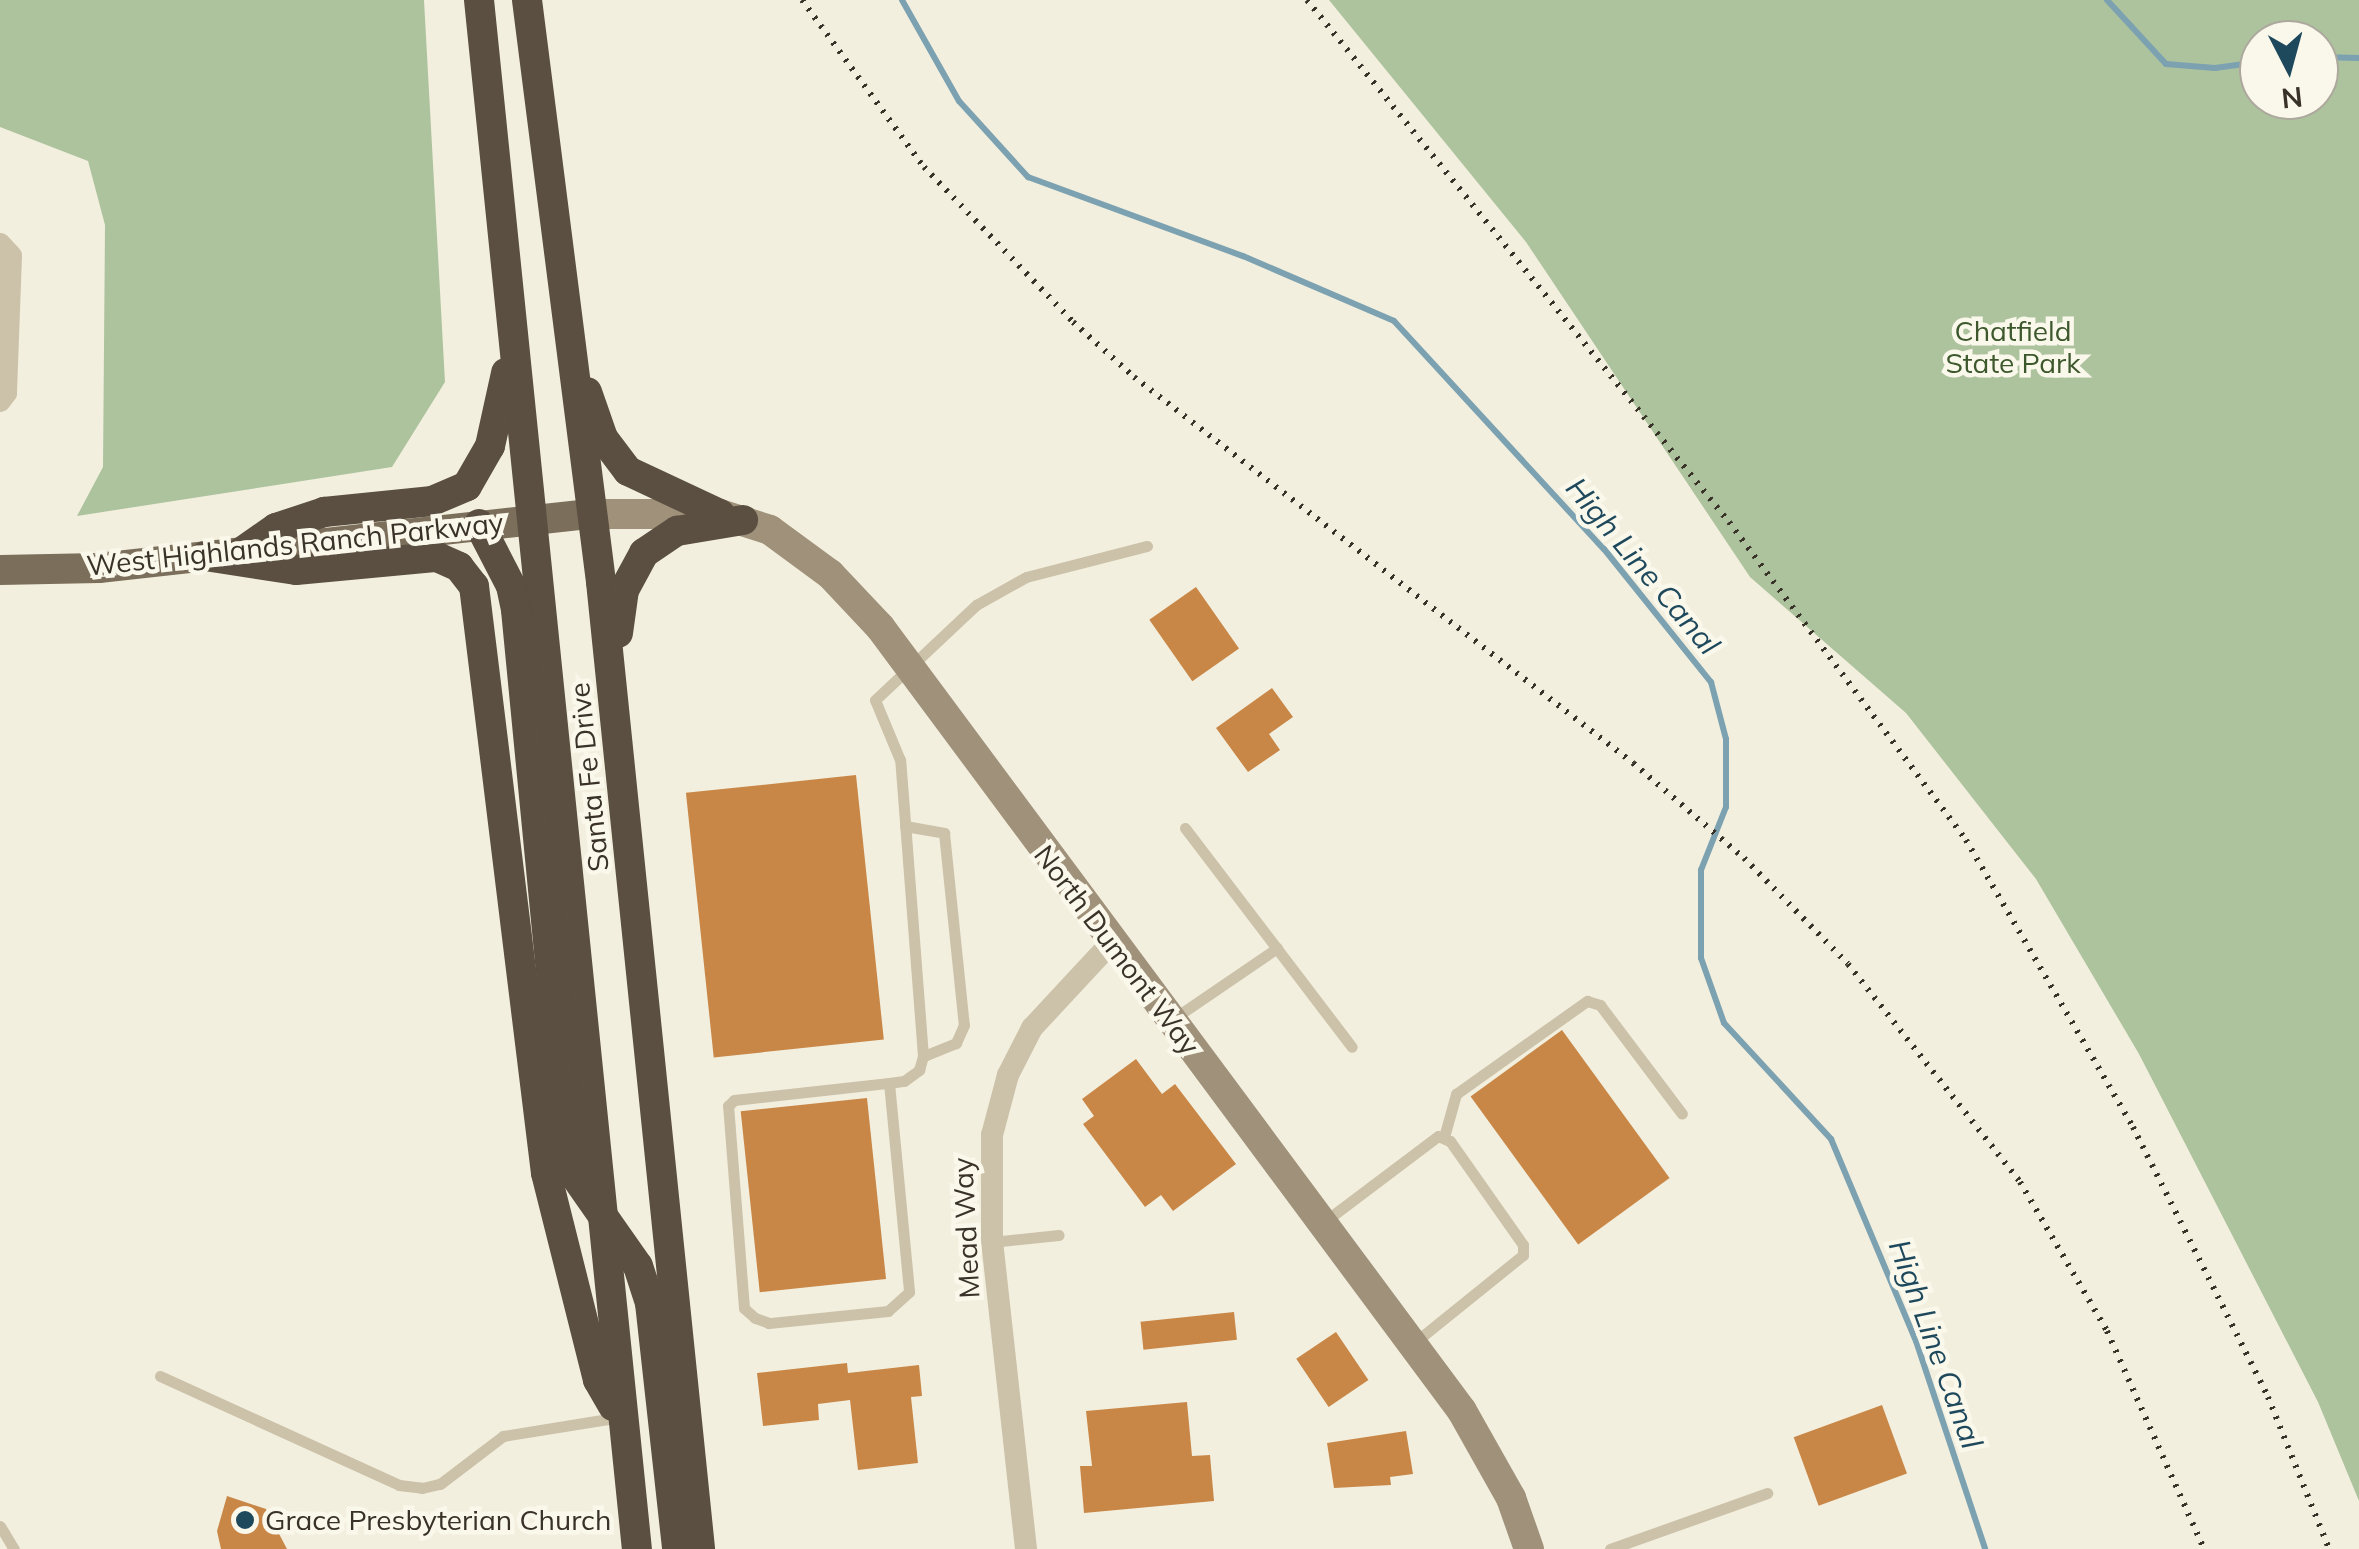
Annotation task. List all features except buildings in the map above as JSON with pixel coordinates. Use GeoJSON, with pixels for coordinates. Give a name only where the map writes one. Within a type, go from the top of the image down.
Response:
{"type":"FeatureCollection","features":[{"type":"Feature","properties":{"kind":"highway","name":"Santa Fe Drive"},"geometry":{"type":"LineString","coordinates":[[479,0],[636,1549]]}},
{"type":"Feature","properties":{"kind":"highway","name":"Santa Fe Drive"},"geometry":{"type":"LineString","coordinates":[[527,0],[611,685],[700,1549]]}},
{"type":"Feature","properties":{"kind":"highway"},"geometry":{"type":"LineString","coordinates":[[565,319],[594,417],[614,456],[655,488],[732,517]]}},
{"type":"Feature","properties":{"kind":"highway"},"geometry":{"type":"LineString","coordinates":[[240,553],[276,528],[324,512],[432,501],[467,486],[490,446],[512,336]]}},
{"type":"Feature","properties":{"kind":"highway"},"geometry":{"type":"LineString","coordinates":[[611,685],[624,590],[644,553],[678,531],[732,517]]}},
{"type":"Feature","properties":{"kind":"highway"},"geometry":{"type":"LineString","coordinates":[[479,524],[516,610],[570,1168],[638,1266],[650,1303],[677,1549]]}},
{"type":"Feature","properties":{"kind":"highway"},"geometry":{"type":"LineString","coordinates":[[205,556],[296,570],[436,557],[459,566],[474,586],[546,1173],[598,1380],[620,1417]]}},
{"type":"Feature","properties":{"kind":"main road","name":"West Highlands Ranch Parkway"},"geometry":{"type":"LineString","coordinates":[[0,570],[240,553],[590,514]]}},
{"type":"Feature","properties":{"kind":"street"},"geometry":{"type":"LineString","coordinates":[[0,244],[10,256],[6,394],[0,401]]}},
{"type":"Feature","properties":{"kind":"street","name":"North Dumont Way"},"geometry":{"type":"LineString","coordinates":[[590,514],[732,517],[797,547],[830,574],[910,669],[1462,1410],[1510,1498],[1528,1549]]}},
{"type":"Feature","properties":{"kind":"street","name":"Mead Way"},"geometry":{"type":"LineString","coordinates":[[1026,1549],[992,1242],[992,1136],[1008,1075],[1050,1004],[1111,943]]}},
{"type":"Feature","properties":{"kind":"lane"},"geometry":{"type":"LineString","coordinates":[[889,1082],[909,1292],[888,1311],[768,1323],[756,1318],[744,1308],[728,1106],[734,1100],[889,1082],[919,1070],[923,1056],[900,760],[875,700],[976,604],[1026,577],[1147,546]]}},
{"type":"Feature","properties":{"kind":"lane"},"geometry":{"type":"LineString","coordinates":[[905,826],[944,833],[964,1025],[956,1042],[923,1056]]}},
{"type":"Feature","properties":{"kind":"lane"},"geometry":{"type":"LineString","coordinates":[[1185,828],[1352,1047]]}},
{"type":"Feature","properties":{"kind":"lane"},"geometry":{"type":"LineString","coordinates":[[1170,1022],[1277,948]]}},
{"type":"Feature","properties":{"kind":"lane"},"geometry":{"type":"LineString","coordinates":[[1321,1224],[1444,1137],[1456,1094],[1587,1001],[1600,1005],[1682,1114]]}},
{"type":"Feature","properties":{"kind":"lane"},"geometry":{"type":"LineString","coordinates":[[1412,1344],[1523,1255],[1523,1245],[1444,1137]]}},
{"type":"Feature","properties":{"kind":"lane"},"geometry":{"type":"LineString","coordinates":[[992,1242],[1059,1235]]}},
{"type":"Feature","properties":{"kind":"lane"},"geometry":{"type":"LineString","coordinates":[[160,1376],[398,1485],[422,1488],[440,1484],[503,1436],[620,1417]]}},
{"type":"Feature","properties":{"kind":"lane"},"geometry":{"type":"LineString","coordinates":[[1610,1549],[1767,1493]]}},
{"type":"Feature","properties":{"kind":"lane"},"geometry":{"type":"LineString","coordinates":[[0,1526],[14,1549]]}},
{"type":"Feature","properties":{"kind":"green space"},"geometry":{"type":"Polygon","coordinates":[[[0,0],[424,0],[445,382],[392,467],[77,516],[103,467],[105,225],[88,161],[0,127],[0,0]]]}},
{"type":"Feature","properties":{"kind":"green space","name":"Chatfield State Park"},"geometry":{"type":"Polygon","coordinates":[[[1329,0],[2359,0],[2359,1501],[2318,1402],[2139,1054],[2036,879],[1906,713],[1750,577],[1526,242],[1329,0]]]}},
{"type":"Feature","properties":{"kind":"waterway","name":"High Line Canal"},"geometry":{"type":"LineString","coordinates":[[902,0],[959,101],[1028,177],[1243,256],[1394,321],[1604,549],[1711,682],[1726,739],[1726,807],[1701,870],[1701,958],[1724,1023],[1831,1139],[1916,1341],[1985,1549]]}},
{"type":"Feature","properties":{"kind":"waterway"},"geometry":{"type":"LineString","coordinates":[[2107,0],[2166,64],[2215,68],[2239,65]]}},
{"type":"Feature","properties":{"kind":"waterway"},"geometry":{"type":"LineString","coordinates":[[2339,58],[2359,58]]}},
{"type":"Feature","properties":{"kind":"railway"},"geometry":{"type":"LineString","coordinates":[[802,0],[924,167],[1073,322],[1134,377],[1633,763],[1744,858],[1848,964],[2020,1182],[2107,1331],[2204,1549]]}},
{"type":"Feature","properties":{"kind":"railway"},"geometry":{"type":"LineString","coordinates":[[1307,0],[1729,522],[1966,840],[2133,1127],[2268,1397],[2329,1549]]}},
{"type":"Feature","properties":{"kind":"place","name":"Grace Presbyterian Church"},"geometry":{"type":"Point","coordinates":[245,1520]}}]}
